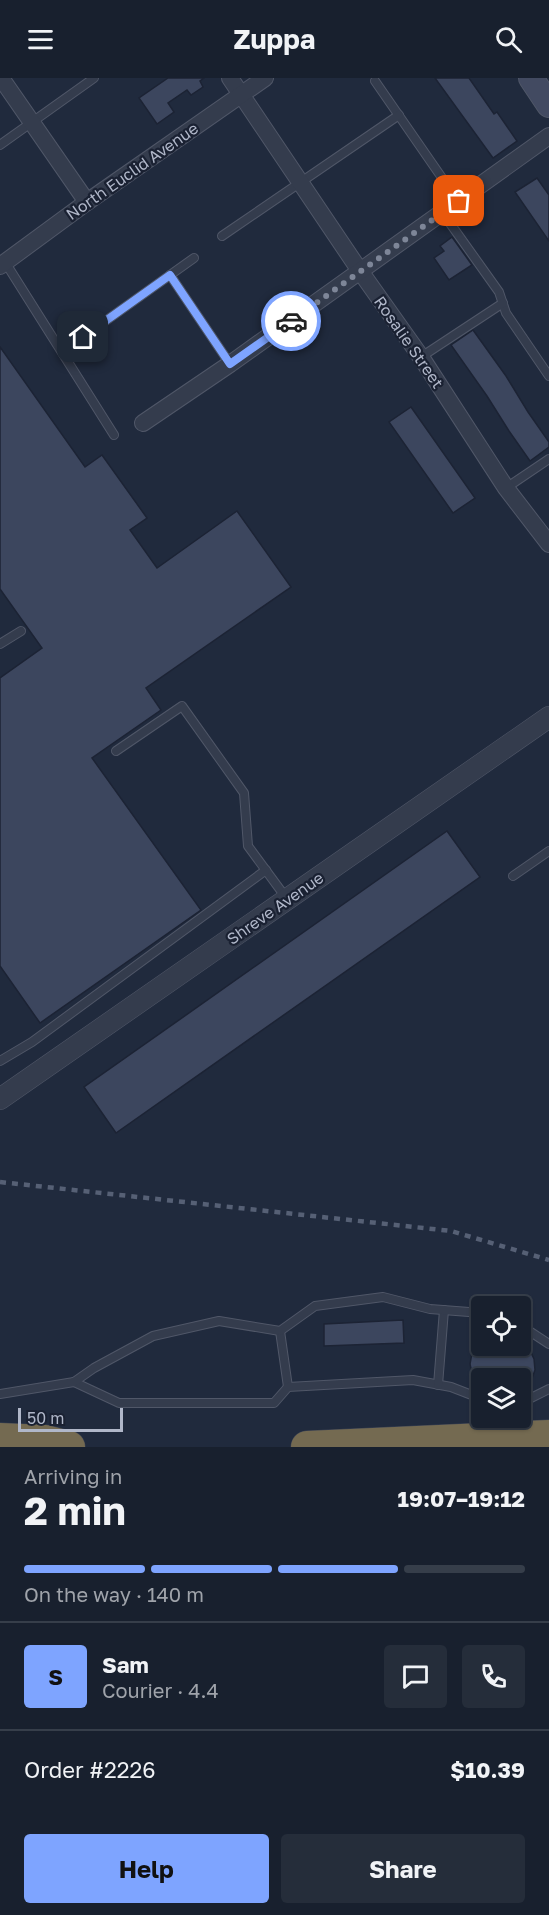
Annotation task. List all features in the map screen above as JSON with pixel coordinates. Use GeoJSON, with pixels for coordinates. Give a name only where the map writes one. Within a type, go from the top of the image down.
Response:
{"type":"FeatureCollection","features":[{"type":"Feature","properties":{"kind":"highway"},"geometry":{"type":"LineString","coordinates":[[308,1447],[549,1436]]}},
{"type":"Feature","properties":{"kind":"highway"},"geometry":{"type":"LineString","coordinates":[[0,1439],[45,1441],[69,1447]]}},
{"type":"Feature","properties":{"kind":"main road"},"geometry":{"type":"LineString","coordinates":[[531,78],[549,105]]}},
{"type":"Feature","properties":{"kind":"street"},"geometry":{"type":"LineString","coordinates":[[1,78],[87,202]]}},
{"type":"Feature","properties":{"kind":"street","name":"Rosalie Street"},"geometry":{"type":"LineString","coordinates":[[230,78],[421,357],[506,488],[547,539]]}},
{"type":"Feature","properties":{"kind":"street","name":"North Euclid Avenue"},"geometry":{"type":"LineString","coordinates":[[3,264],[87,202],[265,78]]}},
{"type":"Feature","properties":{"kind":"street"},"geometry":{"type":"LineString","coordinates":[[143,423],[230,364],[549,136]]}},
{"type":"Feature","properties":{"kind":"street","name":"Shreve Avenue"},"geometry":{"type":"LineString","coordinates":[[0,1100],[549,717]]}},
{"type":"Feature","properties":{"kind":"lane"},"geometry":{"type":"LineString","coordinates":[[0,145],[94,78]]}},
{"type":"Feature","properties":{"kind":"lane"},"geometry":{"type":"LineString","coordinates":[[375,81],[459,201]]}},
{"type":"Feature","properties":{"kind":"lane"},"geometry":{"type":"LineString","coordinates":[[222,236],[399,115]]}},
{"type":"Feature","properties":{"kind":"lane"},"geometry":{"type":"LineString","coordinates":[[442,212],[500,292],[507,313],[549,376]]}},
{"type":"Feature","properties":{"kind":"lane"},"geometry":{"type":"LineString","coordinates":[[83,337],[194,258]]}},
{"type":"Feature","properties":{"kind":"lane"},"geometry":{"type":"LineString","coordinates":[[3,264],[114,435]]}},
{"type":"Feature","properties":{"kind":"lane"},"geometry":{"type":"LineString","coordinates":[[170,275],[230,364]]}},
{"type":"Feature","properties":{"kind":"lane"},"geometry":{"type":"LineString","coordinates":[[421,357],[503,303]]}},
{"type":"Feature","properties":{"kind":"lane"},"geometry":{"type":"LineString","coordinates":[[506,488],[549,459]]}},
{"type":"Feature","properties":{"kind":"lane"},"geometry":{"type":"LineString","coordinates":[[0,644],[21,631]]}},
{"type":"Feature","properties":{"kind":"lane"},"geometry":{"type":"LineString","coordinates":[[116,751],[182,706],[244,793],[248,846],[288,899]]}},
{"type":"Feature","properties":{"kind":"lane"},"geometry":{"type":"LineString","coordinates":[[513,876],[549,851]]}},
{"type":"Feature","properties":{"kind":"lane"},"geometry":{"type":"LineString","coordinates":[[0,1061],[32,1042],[266,870]]}},
{"type":"Feature","properties":{"kind":"lane"},"geometry":{"type":"LineString","coordinates":[[0,1394],[74,1382],[94,1368],[153,1336],[219,1321],[280,1331],[315,1306],[383,1297],[430,1309],[471,1312]]}},
{"type":"Feature","properties":{"kind":"lane"},"geometry":{"type":"LineString","coordinates":[[438,1385],[444,1310]]}},
{"type":"Feature","properties":{"kind":"lane"},"geometry":{"type":"LineString","coordinates":[[280,1331],[288,1387]]}},
{"type":"Feature","properties":{"kind":"lane"},"geometry":{"type":"LineString","coordinates":[[531,1332],[549,1344]]}},
{"type":"Feature","properties":{"kind":"lane"},"geometry":{"type":"LineString","coordinates":[[74,1382],[119,1403],[274,1403],[288,1387],[413,1380],[451,1388],[471,1395]]}},
{"type":"Feature","properties":{"kind":"lane"},"geometry":{"type":"LineString","coordinates":[[531,1397],[549,1389]]}},
{"type":"Feature","properties":{"kind":"building"},"geometry":{"type":"Polygon","coordinates":[[[168,78],[204,78],[200,81],[203,87],[191,95],[187,90],[168,103],[174,112],[157,124],[139,98],[168,78]]]}},
{"type":"Feature","properties":{"kind":"building"},"geometry":{"type":"Polygon","coordinates":[[[435,78],[469,78],[494,114],[497,112],[517,141],[493,158],[435,78]]]}},
{"type":"Feature","properties":{"kind":"building"},"geometry":{"type":"Polygon","coordinates":[[[537,178],[549,195],[549,241],[515,192],[537,178]]]}},
{"type":"Feature","properties":{"kind":"building"},"geometry":{"type":"Polygon","coordinates":[[[452,237],[472,265],[449,280],[434,258],[444,251],[440,246],[452,237]]]}},
{"type":"Feature","properties":{"kind":"building"},"geometry":{"type":"Polygon","coordinates":[[[473,330],[549,442],[549,447],[530,461],[451,345],[473,330]]]}},
{"type":"Feature","properties":{"kind":"building"},"geometry":{"type":"Polygon","coordinates":[[[0,347],[85,467],[102,455],[147,518],[130,530],[157,568],[237,511],[291,587],[146,688],[161,710],[92,758],[201,910],[40,1023],[0,966],[0,678],[42,648],[0,589],[0,347]]]}},
{"type":"Feature","properties":{"kind":"building"},"geometry":{"type":"Polygon","coordinates":[[[411,407],[475,498],[453,513],[389,422],[411,407]]]}},
{"type":"Feature","properties":{"kind":"building"},"geometry":{"type":"Polygon","coordinates":[[[447,831],[480,877],[116,1133],[84,1087],[447,831]]]}},
{"type":"Feature","properties":{"kind":"building"},"geometry":{"type":"Polygon","coordinates":[[[403,1320],[404,1343],[324,1346],[324,1324],[403,1320]]]}},
{"type":"Feature","properties":{"kind":"building"},"geometry":{"type":"Polygon","coordinates":[[[531,1352],[535,1370],[531,1381],[531,1368],[471,1369],[471,1356],[531,1356],[531,1352]]]}},
{"type":"Feature","properties":{"kind":"railway"},"geometry":{"type":"LineString","coordinates":[[0,1182],[451,1231],[549,1260]]}},
{"type":"Feature","properties":{"kind":"way so far"},"geometry":{"type":"LineString","coordinates":[[291,321],[459,201]]}},
{"type":"Feature","properties":{"kind":"route"},"geometry":{"type":"LineString","coordinates":[[83,337],[170,275],[230,364],[291,321]]}}]}
